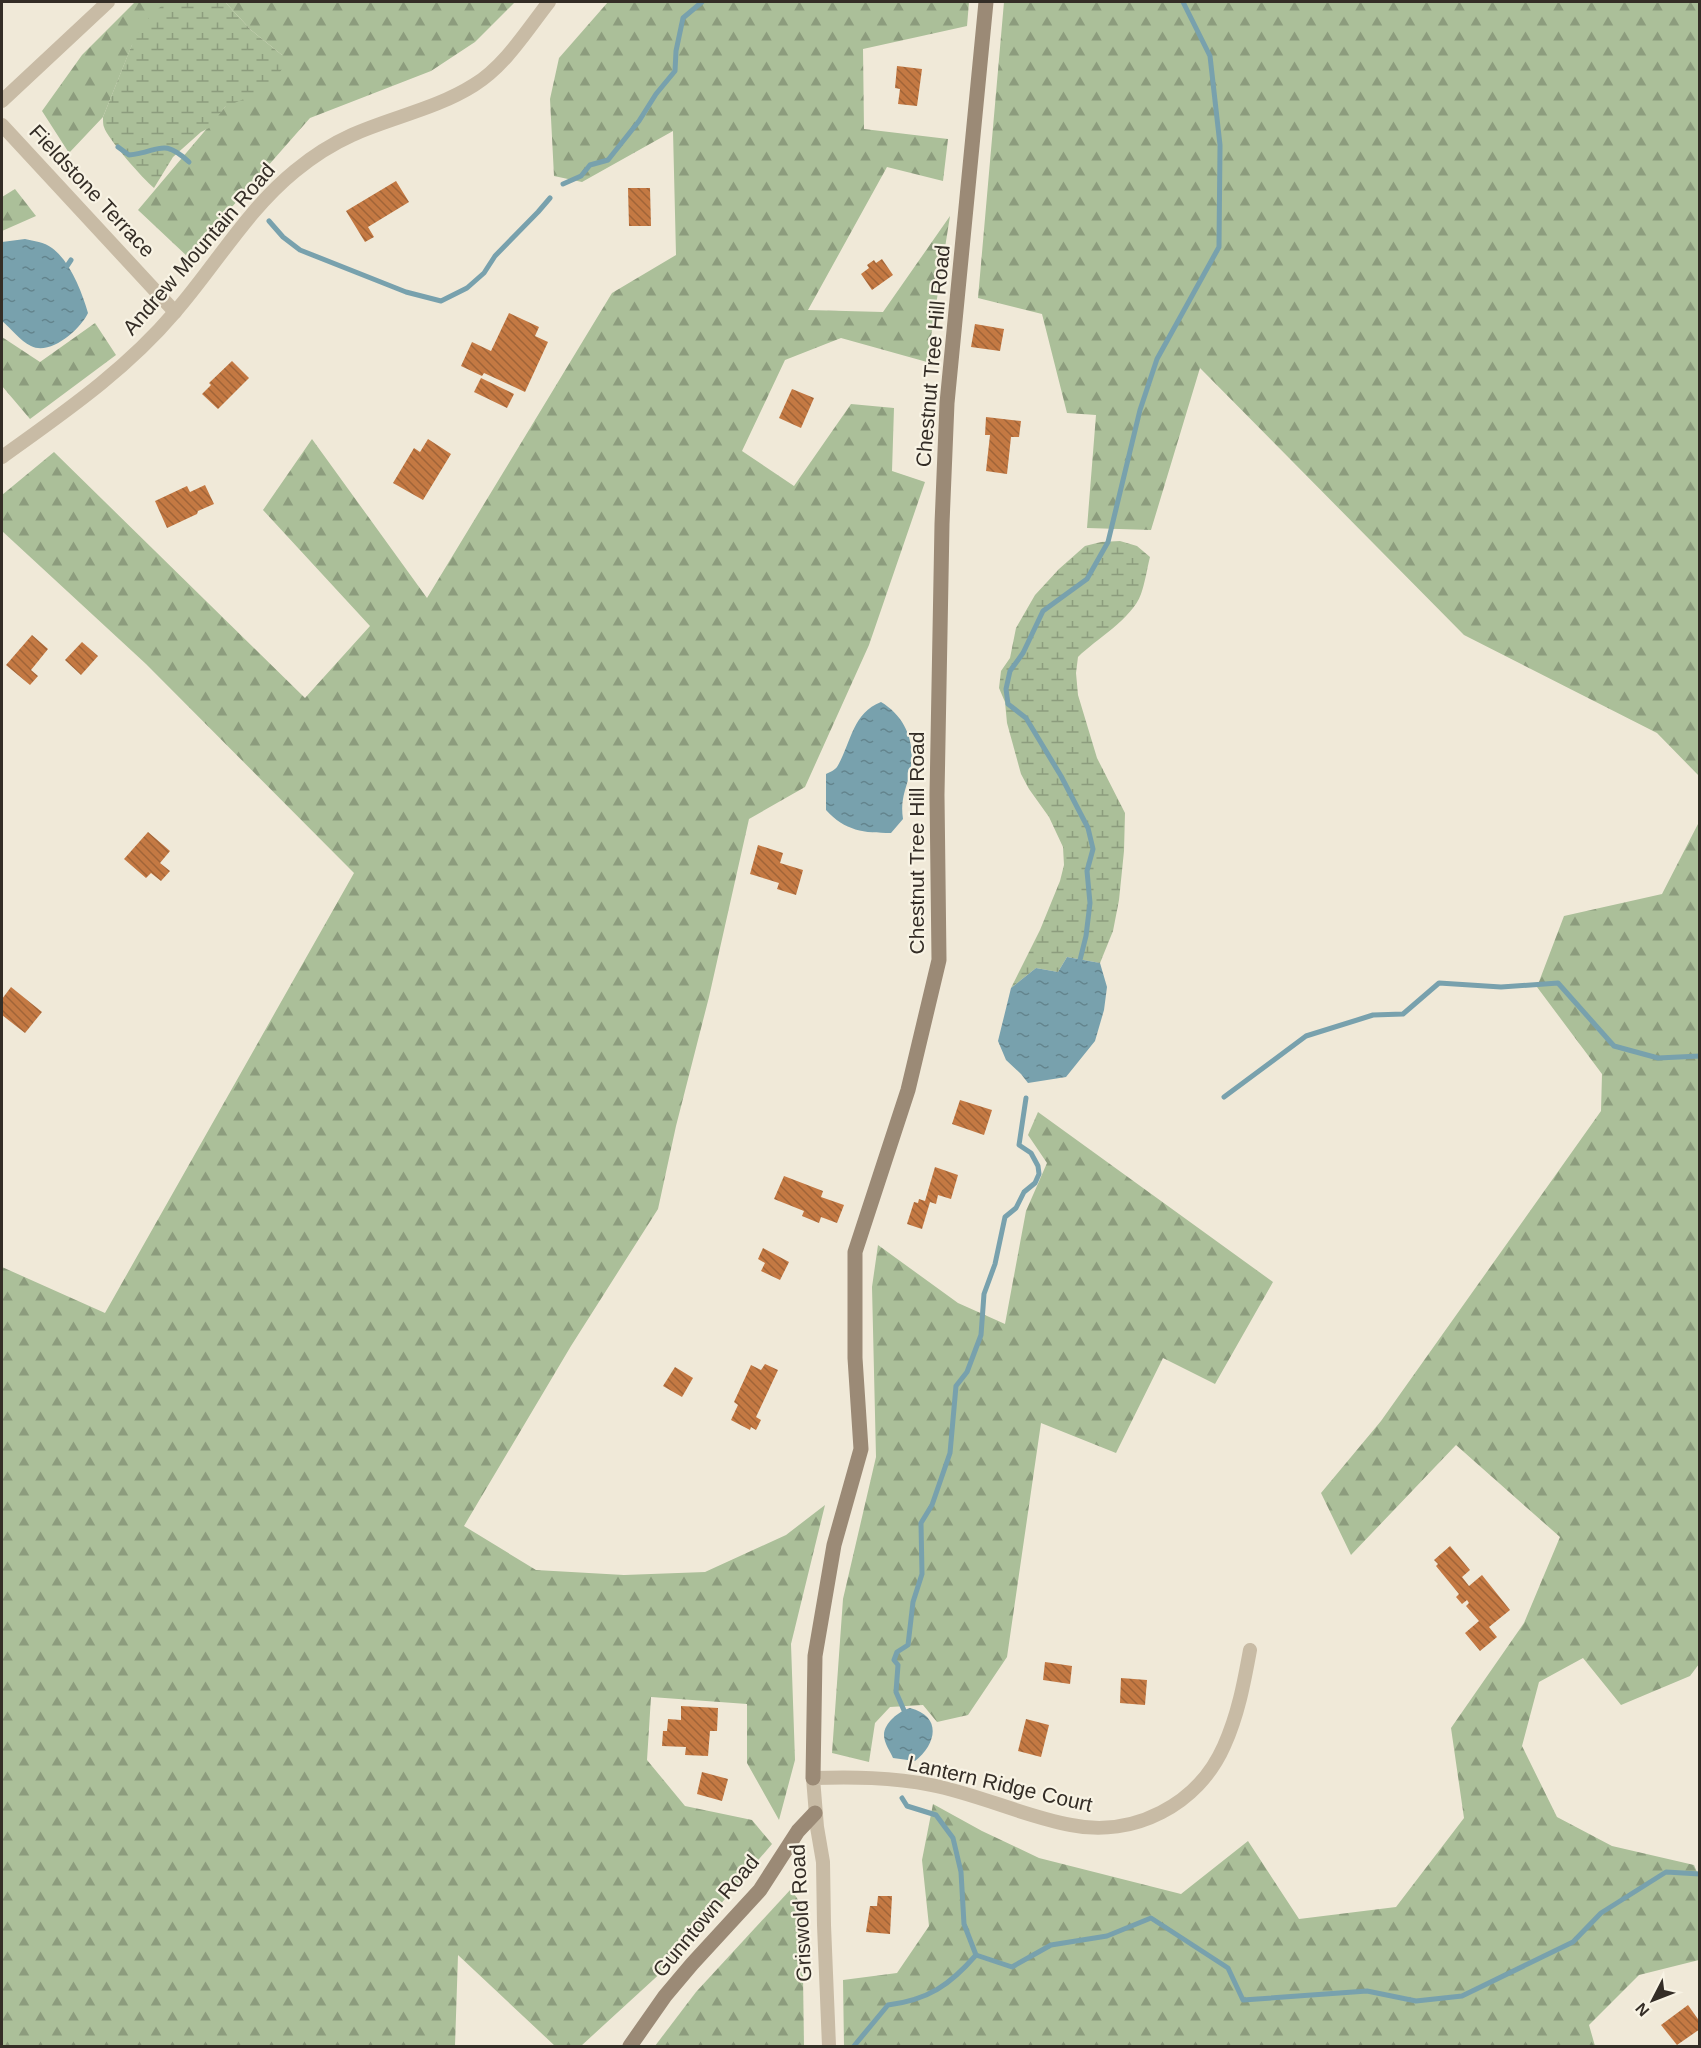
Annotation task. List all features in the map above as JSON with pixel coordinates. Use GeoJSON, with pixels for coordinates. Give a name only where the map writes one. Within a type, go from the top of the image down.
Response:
{"type":"FeatureCollection","features":[{"type":"Feature","properties":{"kind":"street"},"geometry":{"type":"LineString","coordinates":[[2,101],[108,2]]}},
{"type":"Feature","properties":{"kind":"street","name":"Andrew Mountain Road"},"geometry":{"type":"LineString","coordinates":[[2,457],[109,378],[131,359],[175,312],[252,215],[295,171],[323,151],[353,135],[441,102],[476,84],[496,66],[549,2]]}},
{"type":"Feature","properties":{"kind":"street","name":"Chestnut Tree Hill Road"},"geometry":{"type":"LineString","coordinates":[[813,1778],[814,1656],[834,1545],[861,1449],[855,1358],[855,1252],[908,1090],[939,960],[938,783],[942,524],[947,403],[986,2]]}},
{"type":"Feature","properties":{"kind":"street","name":"Fieldstone Terrace"},"geometry":{"type":"LineString","coordinates":[[2,125],[175,312]]}},
{"type":"Feature","properties":{"kind":"street","name":"Lantern Ridge Court"},"geometry":{"type":"LineString","coordinates":[[813,1778],[856,1777],[931,1785],[1071,1825],[1101,1829],[1131,1825],[1164,1812],[1198,1785],[1214,1766],[1224,1747],[1242,1697],[1250,1650]]}},
{"type":"Feature","properties":{"kind":"street","name":"Griswold Road"},"geometry":{"type":"LineString","coordinates":[[813,1778],[815,1813],[824,1862],[829,2046]]}},
{"type":"Feature","properties":{"kind":"street","name":"Gunntown Road"},"geometry":{"type":"LineString","coordinates":[[630,2046],[672,1988],[760,1890],[798,1831],[815,1813]]}},
{"type":"Feature","properties":{"kind":"green space"},"geometry":{"type":"Polygon","coordinates":[[[135,2],[167,2],[132,45],[103,117],[69,153],[42,111],[82,55],[135,2]]]}},
{"type":"Feature","properties":{"kind":"green space"},"geometry":{"type":"Polygon","coordinates":[[[166,2],[225,2],[251,30],[282,55],[285,65],[269,87],[225,107],[209,128],[201,132],[173,157],[154,188],[112,140],[104,127],[103,117],[135,37],[150,16],[166,2]]]}},
{"type":"Feature","properties":{"kind":"green space"},"geometry":{"type":"Polygon","coordinates":[[[225,2],[515,2],[475,42],[431,71],[310,118],[188,257],[138,210],[225,107],[282,55],[251,30],[225,2]]]}},
{"type":"Feature","properties":{"kind":"green space"},"geometry":{"type":"Polygon","coordinates":[[[608,2],[969,2],[967,26],[863,49],[864,129],[948,139],[943,181],[887,167],[808,310],[883,312],[950,216],[927,362],[841,338],[785,360],[742,451],[794,486],[851,404],[894,408],[892,471],[925,482],[869,645],[805,787],[749,819],[658,1209],[571,1346],[464,1526],[536,1570],[624,1575],[705,1572],[786,1535],[825,1505],[791,1644],[795,1760],[779,1820],[747,1763],[747,1704],[651,1697],[647,1760],[685,1806],[752,1820],[772,1844],[665,1969],[581,2046],[555,2046],[458,1955],[455,2046],[2,2046],[2,1267],[105,1313],[354,873],[146,664],[2,531],[2,495],[54,452],[305,698],[370,626],[263,510],[312,439],[427,598],[612,293],[676,255],[673,131],[582,182],[554,176],[550,99],[559,58],[608,2]]]}},
{"type":"Feature","properties":{"kind":"green space"},"geometry":{"type":"Polygon","coordinates":[[[1004,2],[1699,2],[1699,776],[1657,733],[1464,635],[1200,368],[1151,530],[1087,528],[1096,415],[1067,413],[1042,314],[978,298],[1004,2]]]}},
{"type":"Feature","properties":{"kind":"green space"},"geometry":{"type":"Polygon","coordinates":[[[15,189],[36,216],[2,231],[2,197],[15,189]]]}},
{"type":"Feature","properties":{"kind":"green space"},"geometry":{"type":"Polygon","coordinates":[[[95,323],[116,355],[30,419],[2,386],[2,337],[40,362],[95,323]]]}},
{"type":"Feature","properties":{"kind":"green space"},"geometry":{"type":"Polygon","coordinates":[[[1120,541],[1137,546],[1150,557],[1141,594],[1122,620],[1078,657],[1076,673],[1078,695],[1097,758],[1125,813],[1124,851],[1113,931],[1100,963],[1067,957],[1058,972],[1036,968],[1011,988],[1040,930],[1064,865],[1063,847],[1049,817],[1021,774],[1007,723],[1005,702],[999,688],[1001,671],[1010,658],[1016,628],[1035,595],[1085,546],[1120,541]]]}},
{"type":"Feature","properties":{"kind":"green space"},"geometry":{"type":"Polygon","coordinates":[[[1699,822],[1699,1664],[1690,1676],[1621,1705],[1583,1658],[1539,1682],[1522,1746],[1557,1817],[1612,1846],[1694,1865],[1699,1877],[1699,1960],[1639,1975],[1589,2025],[1595,2046],[844,2046],[843,1980],[897,1973],[929,1926],[922,1860],[933,1804],[982,1831],[1039,1858],[1181,1894],[1248,1841],[1299,1919],[1396,1907],[1464,1818],[1451,1728],[1524,1623],[1560,1537],[1456,1445],[1351,1555],[1321,1493],[1381,1421],[1601,1111],[1602,1074],[1537,987],[1564,916],[1662,894],[1699,822]]]}},
{"type":"Feature","properties":{"kind":"green space"},"geometry":{"type":"Polygon","coordinates":[[[1038,1112],[1273,1282],[1215,1384],[1163,1358],[1116,1453],[1041,1423],[1007,1657],[968,1715],[937,1722],[923,1705],[890,1707],[875,1723],[869,1762],[832,1753],[843,1599],[876,1457],[872,1287],[878,1245],[958,1303],[1005,1324],[1026,1211],[1047,1163],[1028,1135],[1038,1112]]]}},
{"type":"Feature","properties":{"kind":"green space"},"geometry":{"type":"Polygon","coordinates":[[[791,1889],[802,1906],[804,2046],[655,2046],[696,1992],[791,1889]]]}},
{"type":"Feature","properties":{"kind":"water"},"geometry":{"type":"Polygon","coordinates":[[[25,239],[46,244],[64,261],[74,278],[88,313],[78,327],[64,340],[47,347],[39,348],[27,344],[2,321],[2,242],[25,239]]]}},
{"type":"Feature","properties":{"kind":"water"},"geometry":{"type":"Polygon","coordinates":[[[881,702],[890,708],[903,723],[912,751],[910,772],[903,800],[903,819],[891,833],[848,827],[826,810],[826,774],[837,767],[858,721],[871,707],[881,702]]]}},
{"type":"Feature","properties":{"kind":"water"},"geometry":{"type":"Polygon","coordinates":[[[1067,957],[1100,963],[1107,987],[1104,1010],[1095,1041],[1066,1077],[1028,1083],[1006,1060],[998,1041],[1011,988],[1036,968],[1058,972],[1067,957]]]}},
{"type":"Feature","properties":{"kind":"water"},"geometry":{"type":"Polygon","coordinates":[[[910,1708],[927,1717],[933,1731],[928,1747],[915,1761],[893,1758],[884,1738],[889,1722],[910,1708]]]}},
{"type":"Feature","properties":{"kind":"building"},"geometry":{"type":"Polygon","coordinates":[[[897,66],[922,69],[917,106],[898,104],[900,89],[895,88],[897,66]]]}},
{"type":"Feature","properties":{"kind":"building"},"geometry":{"type":"Polygon","coordinates":[[[396,181],[409,202],[368,227],[374,237],[365,242],[346,211],[396,181]]]}},
{"type":"Feature","properties":{"kind":"building"},"geometry":{"type":"Polygon","coordinates":[[[628,188],[650,188],[651,226],[629,226],[628,188]]]}},
{"type":"Feature","properties":{"kind":"building"},"geometry":{"type":"Polygon","coordinates":[[[882,259],[893,275],[872,290],[861,274],[874,260],[876,263],[882,259]]]}},
{"type":"Feature","properties":{"kind":"building"},"geometry":{"type":"Polygon","coordinates":[[[509,313],[539,327],[535,336],[548,342],[525,392],[484,373],[482,376],[461,366],[472,342],[491,351],[509,313]]]}},
{"type":"Feature","properties":{"kind":"building"},"geometry":{"type":"Polygon","coordinates":[[[975,324],[1004,329],[1000,351],[971,347],[975,324]]]}},
{"type":"Feature","properties":{"kind":"building"},"geometry":{"type":"Polygon","coordinates":[[[232,361],[249,378],[218,409],[202,394],[211,385],[209,383],[232,361]]]}},
{"type":"Feature","properties":{"kind":"building"},"geometry":{"type":"Polygon","coordinates":[[[481,378],[514,394],[507,408],[474,392],[481,378]]]}},
{"type":"Feature","properties":{"kind":"building"},"geometry":{"type":"Polygon","coordinates":[[[792,389],[814,398],[801,428],[779,418],[792,389]]]}},
{"type":"Feature","properties":{"kind":"building"},"geometry":{"type":"Polygon","coordinates":[[[986,417],[1021,421],[1019,437],[1011,437],[1007,474],[986,471],[990,435],[985,435],[986,417]]]}},
{"type":"Feature","properties":{"kind":"building"},"geometry":{"type":"Polygon","coordinates":[[[428,439],[451,454],[423,500],[393,483],[414,448],[420,452],[428,439]]]}},
{"type":"Feature","properties":{"kind":"building"},"geometry":{"type":"Polygon","coordinates":[[[205,485],[214,504],[167,528],[155,501],[187,486],[190,492],[205,485]]]}},
{"type":"Feature","properties":{"kind":"building"},"geometry":{"type":"Polygon","coordinates":[[[32,635],[48,649],[31,670],[38,676],[30,685],[6,665],[32,635]]]}},
{"type":"Feature","properties":{"kind":"building"},"geometry":{"type":"Polygon","coordinates":[[[82,642],[98,656],[81,675],[65,660],[82,642]]]}},
{"type":"Feature","properties":{"kind":"building"},"geometry":{"type":"Polygon","coordinates":[[[148,832],[170,851],[160,863],[170,871],[161,881],[151,873],[146,878],[124,859],[148,832]]]}},
{"type":"Feature","properties":{"kind":"building"},"geometry":{"type":"Polygon","coordinates":[[[758,845],[783,853],[780,863],[803,870],[796,895],[777,889],[779,883],[750,874],[758,845]]]}},
{"type":"Feature","properties":{"kind":"building"},"geometry":{"type":"Polygon","coordinates":[[[11,987],[42,1012],[25,1033],[2,1015],[2,999],[11,987]]]}},
{"type":"Feature","properties":{"kind":"building"},"geometry":{"type":"Polygon","coordinates":[[[960,1100],[992,1110],[984,1135],[952,1124],[960,1100]]]}},
{"type":"Feature","properties":{"kind":"building"},"geometry":{"type":"Polygon","coordinates":[[[935,1167],[958,1175],[951,1199],[938,1195],[936,1204],[930,1202],[922,1229],[907,1224],[914,1202],[918,1203],[919,1199],[925,1201],[935,1167]]]}},
{"type":"Feature","properties":{"kind":"building"},"geometry":{"type":"Polygon","coordinates":[[[784,1176],[823,1191],[821,1197],[844,1205],[837,1223],[821,1217],[819,1223],[802,1216],[804,1211],[774,1199],[784,1176]]]}},
{"type":"Feature","properties":{"kind":"building"},"geometry":{"type":"Polygon","coordinates":[[[763,1248],[789,1262],[780,1280],[761,1271],[765,1263],[758,1259],[763,1248]]]}},
{"type":"Feature","properties":{"kind":"building"},"geometry":{"type":"Polygon","coordinates":[[[765,1364],[778,1370],[756,1417],[761,1420],[756,1430],[751,1427],[750,1430],[731,1420],[738,1405],[734,1402],[751,1365],[761,1370],[765,1364]]]}},
{"type":"Feature","properties":{"kind":"building"},"geometry":{"type":"Polygon","coordinates":[[[675,1367],[693,1378],[682,1397],[663,1386],[675,1367]]]}},
{"type":"Feature","properties":{"kind":"building"},"geometry":{"type":"Polygon","coordinates":[[[1450,1546],[1470,1570],[1462,1577],[1469,1586],[1482,1575],[1510,1610],[1489,1627],[1497,1637],[1480,1651],[1465,1633],[1479,1621],[1466,1606],[1469,1603],[1467,1600],[1462,1604],[1456,1597],[1459,1594],[1436,1566],[1438,1564],[1434,1560],[1450,1546]]]}},
{"type":"Feature","properties":{"kind":"building"},"geometry":{"type":"Polygon","coordinates":[[[1045,1662],[1072,1666],[1070,1684],[1043,1680],[1045,1662]]]}},
{"type":"Feature","properties":{"kind":"building"},"geometry":{"type":"Polygon","coordinates":[[[1121,1678],[1147,1680],[1145,1705],[1120,1703],[1121,1678]]]}},
{"type":"Feature","properties":{"kind":"building"},"geometry":{"type":"Polygon","coordinates":[[[681,1706],[718,1708],[717,1731],[710,1731],[708,1756],[685,1755],[686,1747],[662,1746],[663,1731],[667,1731],[668,1719],[681,1720],[681,1706]]]}},
{"type":"Feature","properties":{"kind":"building"},"geometry":{"type":"Polygon","coordinates":[[[1026,1719],[1049,1725],[1041,1757],[1018,1751],[1026,1719]]]}},
{"type":"Feature","properties":{"kind":"building"},"geometry":{"type":"Polygon","coordinates":[[[702,1772],[728,1779],[722,1801],[697,1794],[702,1772]]]}},
{"type":"Feature","properties":{"kind":"building"},"geometry":{"type":"Polygon","coordinates":[[[878,1896],[892,1896],[890,1934],[866,1932],[870,1906],[877,1906],[878,1896]]]}},
{"type":"Feature","properties":{"kind":"building"},"geometry":{"type":"Polygon","coordinates":[[[1688,2005],[1700,2022],[1700,2029],[1677,2045],[1661,2025],[1688,2005]]]}},
{"type":"Feature","properties":{"kind":"waterway"},"geometry":{"type":"LineString","coordinates":[[563,184],[581,176],[590,165],[608,160],[639,121],[656,94],[675,71],[676,51],[683,18],[702,2]]}},
{"type":"Feature","properties":{"kind":"waterway"},"geometry":{"type":"LineString","coordinates":[[1079,964],[1086,936],[1090,903],[1087,871],[1093,849],[1088,828],[1061,776],[1026,718],[1008,704],[1006,689],[1010,671],[1023,653],[1043,611],[1087,579],[1108,542],[1140,410],[1157,359],[1219,247],[1220,145],[1210,56],[1183,2]]}},
{"type":"Feature","properties":{"kind":"waterway"},"geometry":{"type":"LineString","coordinates":[[118,147],[129,155],[166,148],[180,154],[189,162]]}},
{"type":"Feature","properties":{"kind":"waterway"},"geometry":{"type":"LineString","coordinates":[[269,221],[283,237],[300,250],[406,292],[441,301],[467,288],[484,273],[495,256],[550,198]]}},
{"type":"Feature","properties":{"kind":"waterway"},"geometry":{"type":"LineString","coordinates":[[67,266],[71,260]]}},
{"type":"Feature","properties":{"kind":"waterway"},"geometry":{"type":"LineString","coordinates":[[1224,1097],[1306,1036],[1373,1015],[1403,1014],[1439,983],[1501,987],[1558,983],[1614,1046],[1658,1058],[1700,1056]]}},
{"type":"Feature","properties":{"kind":"waterway"},"geometry":{"type":"LineString","coordinates":[[906,1715],[896,1692],[898,1665],[894,1660],[897,1652],[908,1645],[913,1602],[922,1574],[921,1523],[932,1505],[950,1453],[956,1386],[967,1372],[981,1335],[984,1294],[995,1264],[1005,1217],[1016,1208],[1024,1192],[1035,1183],[1039,1174],[1038,1166],[1031,1153],[1019,1145],[1026,1098]]}},
{"type":"Feature","properties":{"kind":"waterway"},"geometry":{"type":"LineString","coordinates":[[854,2046],[888,2005],[927,1995],[957,1975],[976,1955],[964,1924],[961,1872],[953,1838],[936,1815],[907,1806],[902,1798]]}},
{"type":"Feature","properties":{"kind":"waterway"},"geometry":{"type":"LineString","coordinates":[[976,1955],[1012,1967],[1051,1945],[1107,1936],[1151,1918],[1228,1968],[1243,2000],[1367,1991],[1416,2001],[1462,1996],[1573,1942],[1601,1913],[1666,1872],[1700,1874]]}}]}
